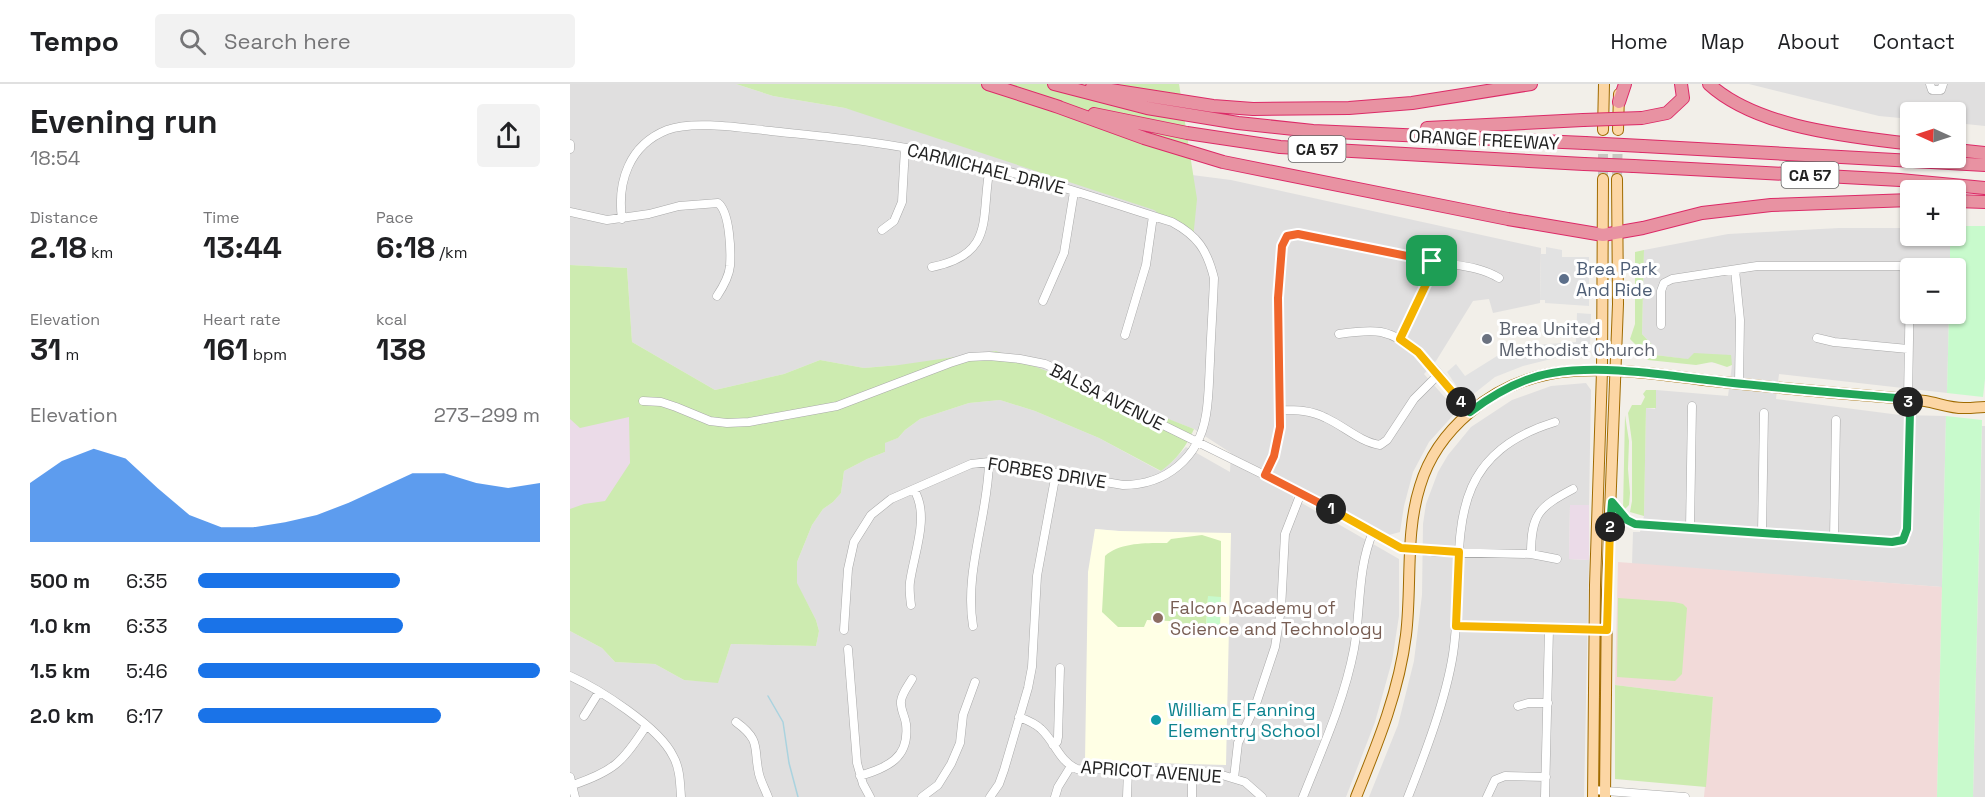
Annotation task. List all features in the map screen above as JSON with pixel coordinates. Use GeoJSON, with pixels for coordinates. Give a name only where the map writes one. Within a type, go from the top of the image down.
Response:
{"type":"FeatureCollection","features":[{"type":"Feature","properties":{"kind":"highway","name":"ORANGE FREEWAY"},"geometry":{"type":"LineString","coordinates":[[988,84],[1053,105],[1187,133],[1280,147],[1900,180],[1985,188]]}},
{"type":"Feature","properties":{"kind":"highway","name":"ORANGE FREEWAY"},"geometry":{"type":"LineString","coordinates":[[1054,84],[1147,108],[1238,123],[1313,131],[1351,131],[1985,165]]}},
{"type":"Feature","properties":{"kind":"highway"},"geometry":{"type":"LineString","coordinates":[[1076,84],[1213,106],[1252,109],[1349,108],[1412,103],[1531,84]]}},
{"type":"Feature","properties":{"kind":"highway"},"geometry":{"type":"LineString","coordinates":[[1619,102],[1625,84]]}},
{"type":"Feature","properties":{"kind":"highway"},"geometry":{"type":"LineString","coordinates":[[1351,131],[1642,118],[1668,113],[1683,98],[1681,84]]}},
{"type":"Feature","properties":{"kind":"highway"},"geometry":{"type":"LineString","coordinates":[[1709,84],[1724,97],[1752,112],[1843,135],[1900,143]]}},
{"type":"Feature","properties":{"kind":"highway"},"geometry":{"type":"LineString","coordinates":[[1053,105],[1144,138],[1223,162],[1508,219],[1603,235],[1702,213],[1772,205],[1900,200]]}},
{"type":"Feature","properties":{"kind":"highway"},"geometry":{"type":"LineString","coordinates":[[1966,151],[1985,153]]}},
{"type":"Feature","properties":{"kind":"main road"},"geometry":{"type":"LineString","coordinates":[[1604,84],[1604,130]]}},
{"type":"Feature","properties":{"kind":"main road"},"geometry":{"type":"LineString","coordinates":[[1618,130],[1619,84]]}},
{"type":"Feature","properties":{"kind":"main road"},"geometry":{"type":"LineString","coordinates":[[1593,794],[1602,371],[1603,179]]}},
{"type":"Feature","properties":{"kind":"main road"},"geometry":{"type":"LineString","coordinates":[[1605,794],[1607,630],[1619,233],[1617,179]]}},
{"type":"Feature","properties":{"kind":"main road"},"geometry":{"type":"LineString","coordinates":[[1356,797],[1382,732],[1401,663],[1408,615],[1413,511],[1420,483],[1436,452],[1470,412],[1498,393],[1528,379],[1560,372],[1602,371],[1908,399],[1956,408],[1985,407]]}},
{"type":"Feature","properties":{"kind":"street"},"geometry":{"type":"LineString","coordinates":[[1930,84],[1932,90],[1938,91],[1941,90],[1942,84]]}},
{"type":"Feature","properties":{"kind":"street","name":"CARMICHAEL DRIVE"},"geometry":{"type":"LineString","coordinates":[[622,219],[621,184],[630,160],[645,143],[666,130],[697,126],[749,129],[905,148],[990,167],[1172,222],[1187,230],[1202,245],[1210,260],[1214,278],[1208,403],[1198,443]]}},
{"type":"Feature","properties":{"kind":"street"},"geometry":{"type":"LineString","coordinates":[[570,144],[570,149]]}},
{"type":"Feature","properties":{"kind":"street"},"geometry":{"type":"LineString","coordinates":[[882,230],[894,221],[902,202],[905,148]]}},
{"type":"Feature","properties":{"kind":"street"},"geometry":{"type":"LineString","coordinates":[[932,267],[950,263],[963,256],[975,244],[985,221],[990,167]]}},
{"type":"Feature","properties":{"kind":"street"},"geometry":{"type":"LineString","coordinates":[[1043,301],[1064,253],[1074,192]]}},
{"type":"Feature","properties":{"kind":"street"},"geometry":{"type":"LineString","coordinates":[[570,212],[598,219],[622,219],[694,204],[718,203],[724,207],[728,218],[730,267],[725,284],[717,296]]}},
{"type":"Feature","properties":{"kind":"street"},"geometry":{"type":"LineString","coordinates":[[1125,335],[1146,265],[1153,216]]}},
{"type":"Feature","properties":{"kind":"street"},"geometry":{"type":"LineString","coordinates":[[1265,475],[1274,456],[1278,440],[1280,410],[1278,298],[1282,246],[1287,236],[1298,234],[1432,261],[1474,267],[1486,270],[1498,278]]}},
{"type":"Feature","properties":{"kind":"street"},"geometry":{"type":"LineString","coordinates":[[1400,339],[1429,278],[1432,261]]}},
{"type":"Feature","properties":{"kind":"street"},"geometry":{"type":"LineString","coordinates":[[1612,502],[1627,520],[1635,524],[1892,542],[1903,540],[1907,529],[1910,281],[1907,270],[1900,266],[1757,266],[1672,279],[1664,283],[1661,291],[1661,325]]}},
{"type":"Feature","properties":{"kind":"street"},"geometry":{"type":"LineString","coordinates":[[1735,270],[1740,320],[1739,383]]}},
{"type":"Feature","properties":{"kind":"street"},"geometry":{"type":"LineString","coordinates":[[1339,334],[1380,332],[1400,339],[1418,352],[1470,412]]}},
{"type":"Feature","properties":{"kind":"street"},"geometry":{"type":"LineString","coordinates":[[1817,338],[1834,342],[1908,349]]}},
{"type":"Feature","properties":{"kind":"street","name":"BALSA AVENUE"},"geometry":{"type":"LineString","coordinates":[[643,401],[676,406],[710,421],[749,422],[837,406],[969,357],[989,356],[1045,364],[1102,395],[1301,493],[1401,548],[1531,554],[1557,559]]}},
{"type":"Feature","properties":{"kind":"street"},"geometry":{"type":"LineString","coordinates":[[1280,410],[1314,413],[1327,418],[1370,444],[1380,445],[1387,440],[1414,399],[1438,375]]}},
{"type":"Feature","properties":{"kind":"street"},"geometry":{"type":"LineString","coordinates":[[1690,528],[1692,406]]}},
{"type":"Feature","properties":{"kind":"street"},"geometry":{"type":"LineString","coordinates":[[1762,533],[1764,413]]}},
{"type":"Feature","properties":{"kind":"street"},"geometry":{"type":"LineString","coordinates":[[1834,538],[1836,420]]}},
{"type":"Feature","properties":{"kind":"street"},"geometry":{"type":"LineString","coordinates":[[1408,797],[1435,723],[1453,655],[1461,523],[1467,498],[1484,467],[1496,453],[1530,430],[1555,422]]}},
{"type":"Feature","properties":{"kind":"street","name":"FORBES DRIVE"},"geometry":{"type":"LineString","coordinates":[[843,630],[848,569],[854,542],[862,527],[880,506],[971,464],[989,462],[1123,485],[1150,482],[1175,470],[1198,443]]}},
{"type":"Feature","properties":{"kind":"street"},"geometry":{"type":"LineString","coordinates":[[974,626],[970,607],[977,545],[987,492],[989,462]]}},
{"type":"Feature","properties":{"kind":"street"},"geometry":{"type":"LineString","coordinates":[[990,797],[999,784],[1032,667],[1037,576],[1056,473]]}},
{"type":"Feature","properties":{"kind":"street"},"geometry":{"type":"LineString","coordinates":[[1531,554],[1531,534],[1541,510],[1573,489]]}},
{"type":"Feature","properties":{"kind":"street"},"geometry":{"type":"LineString","coordinates":[[910,605],[910,584],[921,512],[920,499],[914,490]]}},
{"type":"Feature","properties":{"kind":"street"},"geometry":{"type":"LineString","coordinates":[[1234,777],[1238,743],[1267,676],[1275,647],[1281,609],[1285,534],[1301,493]]}},
{"type":"Feature","properties":{"kind":"street"},"geometry":{"type":"LineString","coordinates":[[1303,797],[1336,714],[1347,679],[1358,623],[1362,563],[1373,532]]}},
{"type":"Feature","properties":{"kind":"street"},"geometry":{"type":"LineString","coordinates":[[1456,626],[1607,630]]}},
{"type":"Feature","properties":{"kind":"street"},"geometry":{"type":"LineString","coordinates":[[1545,797],[1549,629]]}},
{"type":"Feature","properties":{"kind":"street"},"geometry":{"type":"LineString","coordinates":[[848,650],[857,762],[860,776],[870,797]]}},
{"type":"Feature","properties":{"kind":"street"},"geometry":{"type":"LineString","coordinates":[[1053,745],[1057,742],[1058,736],[1060,668]]}},
{"type":"Feature","properties":{"kind":"street"},"geometry":{"type":"LineString","coordinates":[[570,676],[599,692],[660,737],[674,758],[678,770],[681,797]]}},
{"type":"Feature","properties":{"kind":"street"},"geometry":{"type":"LineString","coordinates":[[860,776],[884,768],[900,755],[906,736],[902,697],[912,679]]}},
{"type":"Feature","properties":{"kind":"street"},"geometry":{"type":"LineString","coordinates":[[922,797],[938,785],[951,764],[960,743],[963,715],[975,682]]}},
{"type":"Feature","properties":{"kind":"street"},"geometry":{"type":"LineString","coordinates":[[584,716],[599,692]]}},
{"type":"Feature","properties":{"kind":"street"},"geometry":{"type":"LineString","coordinates":[[1518,706],[1528,703],[1548,703]]}},
{"type":"Feature","properties":{"kind":"street","name":"APRICOT AVENUE"},"geometry":{"type":"LineString","coordinates":[[1019,717],[1042,729],[1071,766],[1083,770],[1212,772],[1245,782],[1262,797]]}},
{"type":"Feature","properties":{"kind":"street"},"geometry":{"type":"LineString","coordinates":[[736,722],[753,739],[759,774],[768,797]]}},
{"type":"Feature","properties":{"kind":"street"},"geometry":{"type":"LineString","coordinates":[[575,797],[571,781],[596,777],[621,762],[646,726]]}},
{"type":"Feature","properties":{"kind":"street"},"geometry":{"type":"LineString","coordinates":[[1055,797],[1058,787],[1071,766]]}},
{"type":"Feature","properties":{"kind":"street"},"geometry":{"type":"LineString","coordinates":[[1127,797],[1128,770]]}},
{"type":"Feature","properties":{"kind":"street"},"geometry":{"type":"LineString","coordinates":[[1192,772],[1192,797]]}},
{"type":"Feature","properties":{"kind":"street"},"geometry":{"type":"LineString","coordinates":[[1487,797],[1495,780],[1505,776],[1546,777]]}},
{"type":"Feature","properties":{"kind":"street"},"geometry":{"type":"LineString","coordinates":[[1593,794],[1685,797]]}},
{"type":"Feature","properties":{"kind":"shaded area"},"geometry":{"type":"Polygon","coordinates":[[[570,84],[736,84],[773,96],[845,108],[1012,152],[1231,180],[1541,248],[1540,303],[1493,313],[1489,299],[1473,301],[1436,361],[1424,374],[1457,411],[1429,442],[1413,472],[1400,532],[1389,535],[1294,486],[1293,498],[1399,559],[1399,616],[1392,661],[1375,722],[1346,797],[570,797],[570,631],[602,648],[615,662],[655,664],[684,680],[718,682],[731,644],[816,646],[819,631],[816,620],[797,584],[797,562],[812,525],[823,509],[841,493],[844,471],[885,452],[884,443],[898,438],[920,419],[969,403],[1000,400],[1035,411],[1099,438],[1160,471],[1186,447],[1230,472],[1231,453],[1194,429],[1141,409],[899,365],[864,368],[820,360],[784,374],[715,390],[632,342],[627,268],[570,265],[570,84]],[[1095,529],[1087,664],[1119,531],[1095,529]]]}},
{"type":"Feature","properties":{"kind":"shaded area"},"geometry":{"type":"Polygon","coordinates":[[[1749,84],[1985,84],[1985,126],[1966,124],[1966,102],[1900,102],[1900,118],[1879,116],[1749,84]]]}},
{"type":"Feature","properties":{"kind":"shaded area"},"geometry":{"type":"Polygon","coordinates":[[[1839,228],[1900,228],[1900,246],[1950,246],[1950,258],[1900,258],[1900,324],[1949,324],[1947,393],[1779,374],[1776,399],[1900,415],[1946,416],[1942,587],[1632,564],[1633,532],[1640,532],[1644,516],[1646,408],[1655,409],[1656,390],[1728,396],[1732,365],[1655,355],[1655,348],[1642,334],[1644,250],[1728,234],[1839,228]]]}},
{"type":"Feature","properties":{"kind":"shaded area","name":"Brea Park And Ride"},"geometry":{"type":"Polygon","coordinates":[[[1546,247],[1562,250],[1562,257],[1589,257],[1589,306],[1545,303],[1545,300],[1540,300],[1541,254],[1546,254],[1546,247]]]}},
{"type":"Feature","properties":{"kind":"shaded area"},"geometry":{"type":"Polygon","coordinates":[[[570,285],[614,343],[641,371],[635,525],[570,588],[570,285]]]}},
{"type":"Feature","properties":{"kind":"shaded area"},"geometry":{"type":"Polygon","coordinates":[[[1577,313],[1591,314],[1590,344],[1586,346],[1583,358],[1559,357],[1523,366],[1495,377],[1466,400],[1447,372],[1456,364],[1465,376],[1497,356],[1520,346],[1576,342],[1577,313]]]}},
{"type":"Feature","properties":{"kind":"shaded area"},"geometry":{"type":"Polygon","coordinates":[[[1586,383],[1591,390],[1589,505],[1570,505],[1569,559],[1589,560],[1584,797],[1369,797],[1398,725],[1414,661],[1422,595],[1423,524],[1426,504],[1438,472],[1448,455],[1471,427],[1512,400],[1551,386],[1586,383]]]}},
{"type":"Feature","properties":{"kind":"shaded area"},"geometry":{"type":"Polygon","coordinates":[[[1982,426],[1985,426],[1985,797],[1973,797],[1982,426]]]}},
{"type":"Feature","properties":{"kind":"shaded area"},"geometry":{"type":"Polygon","coordinates":[[[1570,505],[1589,505],[1589,560],[1569,559],[1570,505]]]}},
{"type":"Feature","properties":{"kind":"shaded area","name":"Falcon Academy of Science and Technology"},"geometry":{"type":"Polygon","coordinates":[[[1095,529],[1231,533],[1226,765],[1085,761],[1088,572],[1095,529]]]}},
{"type":"Feature","properties":{"kind":"shaded area"},"geometry":{"type":"Polygon","coordinates":[[[1618,562],[1942,587],[1937,797],[1704,797],[1713,697],[1615,685],[1618,562]]]}},
{"type":"Feature","properties":{"kind":"green space"},"geometry":{"type":"Polygon","coordinates":[[[736,84],[1179,84],[1197,199],[1193,239],[1154,210],[845,108],[773,96],[736,84]]]}},
{"type":"Feature","properties":{"kind":"green space"},"geometry":{"type":"Polygon","coordinates":[[[1966,226],[1985,226],[1983,397],[1947,393],[1949,324],[1966,324],[1966,258],[1950,258],[1950,246],[1966,246],[1966,226]]]}},
{"type":"Feature","properties":{"kind":"green space"},"geometry":{"type":"Polygon","coordinates":[[[1644,250],[1642,334],[1655,348],[1655,355],[1688,359],[1694,353],[1731,355],[1732,365],[1727,367],[1712,362],[1696,365],[1648,360],[1643,354],[1635,354],[1636,345],[1630,339],[1635,324],[1635,252],[1644,250]]]}},
{"type":"Feature","properties":{"kind":"green space"},"geometry":{"type":"Polygon","coordinates":[[[570,265],[627,268],[632,342],[715,390],[784,374],[820,360],[864,368],[996,351],[1194,429],[1180,452],[1161,471],[1099,438],[1035,411],[1000,400],[969,403],[920,419],[898,438],[885,443],[885,452],[844,471],[841,493],[823,509],[812,525],[797,562],[797,583],[816,620],[819,631],[816,646],[731,644],[718,683],[684,680],[655,664],[615,662],[602,648],[570,631],[570,509],[605,501],[630,463],[629,417],[580,428],[570,419],[570,265]]]}},
{"type":"Feature","properties":{"kind":"green space"},"geometry":{"type":"Polygon","coordinates":[[[1646,390],[1656,390],[1656,408],[1646,408],[1644,516],[1630,512],[1632,442],[1628,413],[1632,405],[1641,405],[1646,390]]]}},
{"type":"Feature","properties":{"kind":"green space"},"geometry":{"type":"Polygon","coordinates":[[[1625,415],[1629,441],[1630,493],[1629,505],[1623,511],[1625,415]]]}},
{"type":"Feature","properties":{"kind":"green space"},"geometry":{"type":"Polygon","coordinates":[[[1946,416],[1982,420],[1973,797],[1937,797],[1946,416]]]}},
{"type":"Feature","properties":{"kind":"green space"},"geometry":{"type":"Polygon","coordinates":[[[1202,535],[1221,541],[1221,597],[1208,597],[1206,629],[1171,627],[1170,621],[1147,620],[1144,627],[1118,627],[1102,612],[1105,556],[1111,551],[1143,543],[1167,543],[1171,539],[1202,535]]]}},
{"type":"Feature","properties":{"kind":"green space"},"geometry":{"type":"Polygon","coordinates":[[[1208,596],[1221,597],[1220,630],[1206,630],[1208,596]]]}},
{"type":"Feature","properties":{"kind":"green space"},"geometry":{"type":"Polygon","coordinates":[[[1618,598],[1674,602],[1683,604],[1687,608],[1682,674],[1675,681],[1617,677],[1618,598]]]}},
{"type":"Feature","properties":{"kind":"green space"},"geometry":{"type":"Polygon","coordinates":[[[1615,685],[1713,697],[1706,787],[1615,779],[1615,685]]]}},
{"type":"Feature","properties":{"kind":"waterway"},"geometry":{"type":"LineString","coordinates":[[768,696],[783,722],[789,763],[798,797]]}},
{"type":"Feature","properties":{"kind":"tunnel"},"geometry":{"type":"LineString","coordinates":[[1603,130],[1603,179]]}},
{"type":"Feature","properties":{"kind":"tunnel"},"geometry":{"type":"LineString","coordinates":[[1617,179],[1618,130]]}},
{"type":"Feature","properties":{"kind":"place","name":"Brea Park And Ride"},"geometry":{"type":"Point","coordinates":[1564,279]}},
{"type":"Feature","properties":{"kind":"place","name":"Brea United Methodist Church"},"geometry":{"type":"Point","coordinates":[1487,339]}},
{"type":"Feature","properties":{"kind":"place","name":"Falcon Academy of Science and Technology"},"geometry":{"type":"Point","coordinates":[1158,618]}},
{"type":"Feature","properties":{"kind":"place","name":"William E Fanning Elementry School"},"geometry":{"type":"Point","coordinates":[1156,720]}},
{"type":"Feature","properties":{"kind":"route"},"geometry":{"type":"LineString","coordinates":[[1298,234],[1432,261],[1429,278],[1400,339],[1418,352],[1470,412],[1508,387],[1528,379],[1550,373],[1591,370],[1677,376],[1908,399],[1910,412],[1906,536],[1903,540],[1892,542],[1635,524],[1627,520],[1612,502],[1607,630],[1456,626],[1459,552],[1401,548],[1265,475],[1274,456],[1280,427],[1278,298],[1282,246],[1287,236],[1298,234]]}}]}
